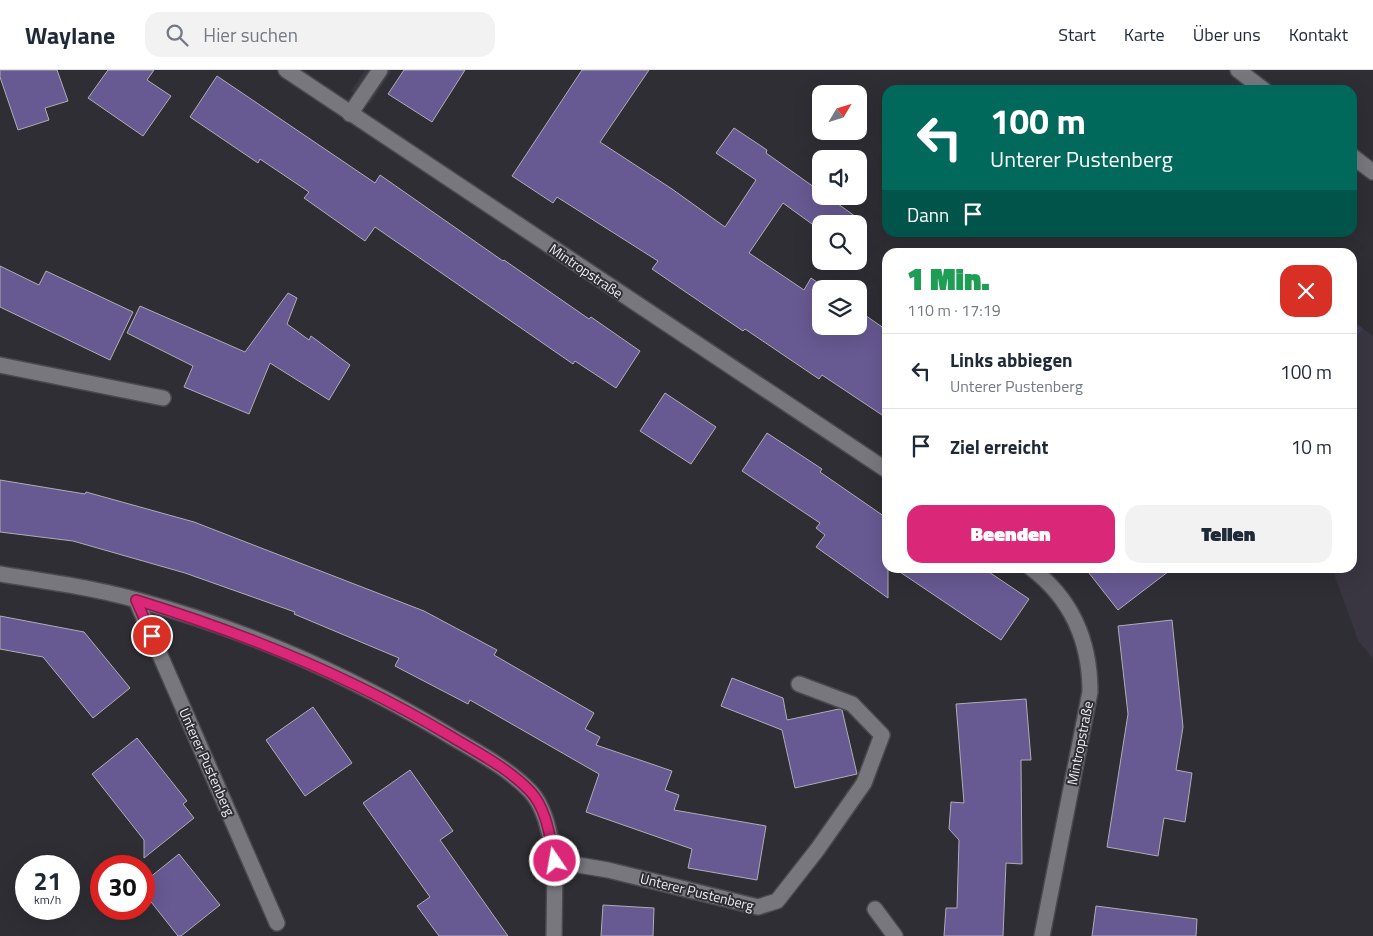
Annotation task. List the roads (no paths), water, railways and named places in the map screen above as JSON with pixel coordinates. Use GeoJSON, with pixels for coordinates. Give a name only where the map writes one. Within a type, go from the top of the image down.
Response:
{"type":"FeatureCollection","features":[{"type":"Feature","properties":{"kind":"street","name":"Mintropstraße"},"geometry":{"type":"LineString","coordinates":[[286,70],[882,467]]}},
{"type":"Feature","properties":{"kind":"street"},"geometry":{"type":"LineString","coordinates":[[350,114],[380,70]]}},
{"type":"Feature","properties":{"kind":"street"},"geometry":{"type":"LineString","coordinates":[[1238,70],[1258,85]]}},
{"type":"Feature","properties":{"kind":"street"},"geometry":{"type":"LineString","coordinates":[[1357,160],[1373,172]]}},
{"type":"Feature","properties":{"kind":"street"},"geometry":{"type":"LineString","coordinates":[[0,365],[163,398]]}},
{"type":"Feature","properties":{"kind":"street","name":"Mintropstraße"},"geometry":{"type":"LineString","coordinates":[[1036,573],[1051,587],[1070,612],[1085,645],[1090,676],[1090,692],[1042,936]]}},
{"type":"Feature","properties":{"kind":"street"},"geometry":{"type":"LineString","coordinates":[[0,574],[136,600],[215,625],[309,662],[402,707],[492,761],[530,791],[546,818],[555,861],[554,936]]}},
{"type":"Feature","properties":{"kind":"street","name":"Unterer Pustenberg"},"geometry":{"type":"LineString","coordinates":[[136,600],[277,923]]}},
{"type":"Feature","properties":{"kind":"street","name":"Unterer Pustenberg"},"geometry":{"type":"LineString","coordinates":[[555,861],[608,870],[758,908],[777,901],[833,828],[864,783],[882,735],[852,704],[799,684]]}},
{"type":"Feature","properties":{"kind":"street"},"geometry":{"type":"LineString","coordinates":[[875,909],[895,936]]}}]}
